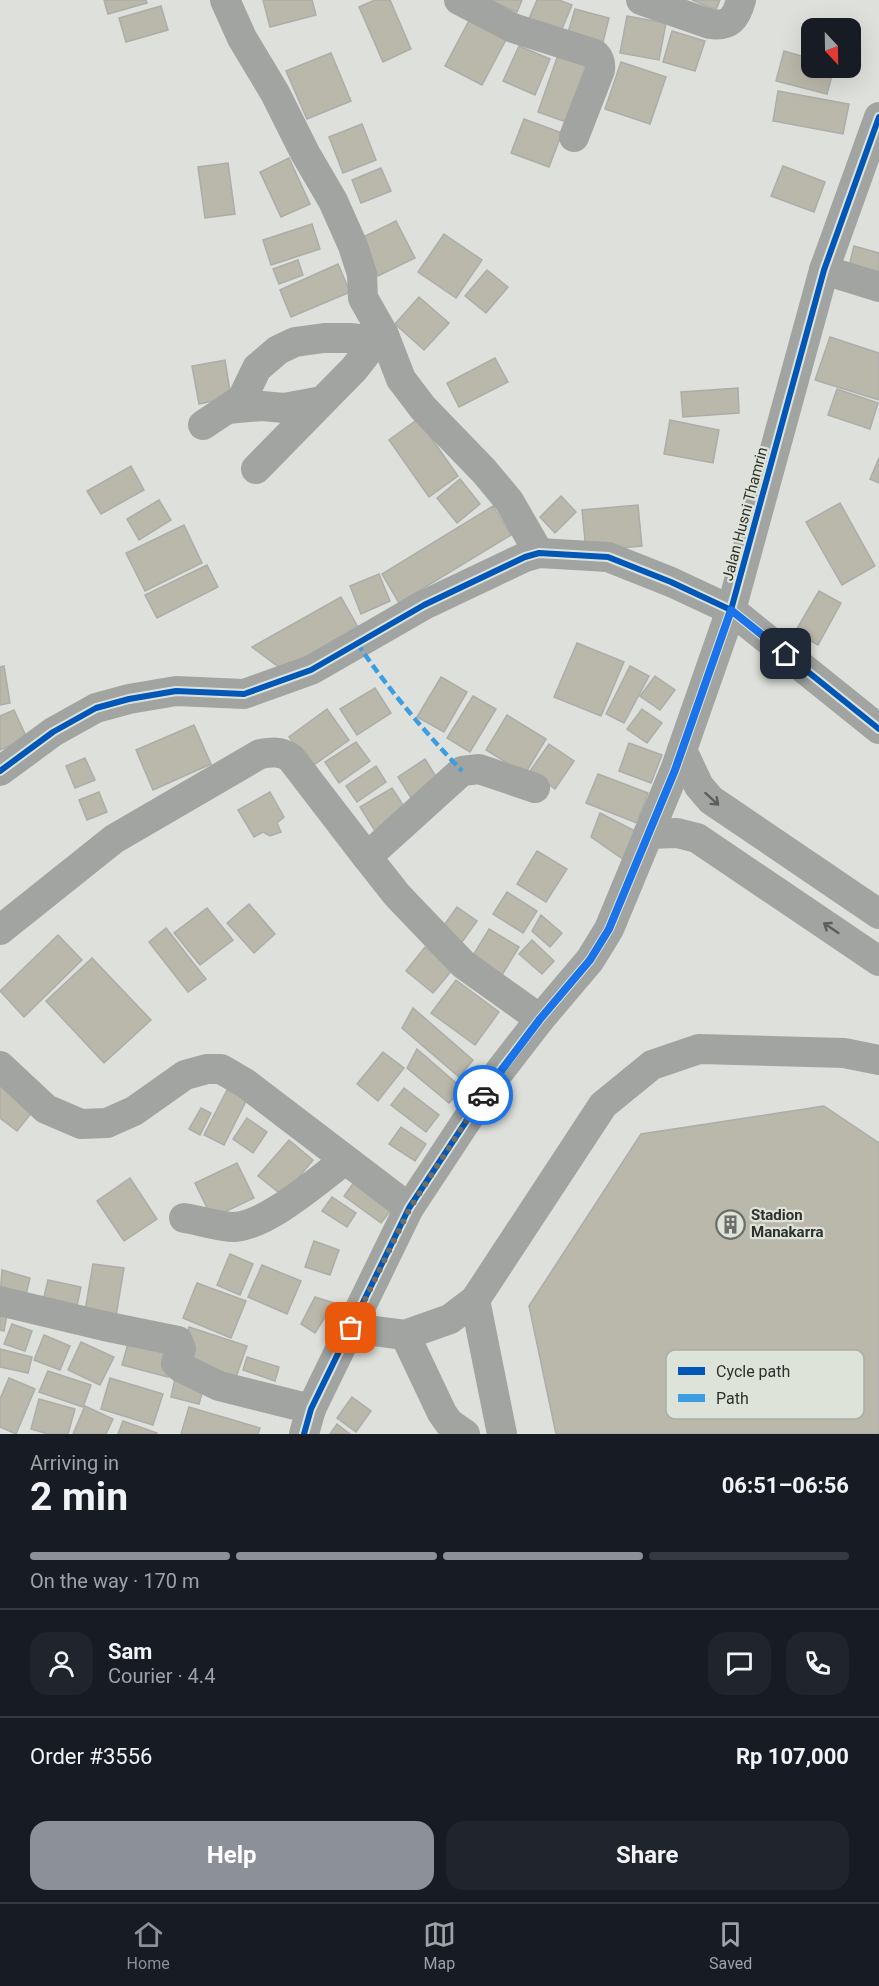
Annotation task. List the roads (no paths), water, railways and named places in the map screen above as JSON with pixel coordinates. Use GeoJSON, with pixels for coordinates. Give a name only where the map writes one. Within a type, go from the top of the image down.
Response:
{"type":"FeatureCollection","features":[{"type":"Feature","properties":{"kind":"street"},"geometry":{"type":"LineString","coordinates":[[225,0],[242,38],[275,93],[337,210],[358,260],[362,274],[363,298],[401,379],[423,408],[484,471],[509,501],[538,553]]}},
{"type":"Feature","properties":{"kind":"street"},"geometry":{"type":"LineString","coordinates":[[459,0],[513,28],[595,54],[601,63],[600,70],[574,137]]}},
{"type":"Feature","properties":{"kind":"street"},"geometry":{"type":"LineString","coordinates":[[641,0],[722,26],[731,20],[741,0]]}},
{"type":"Feature","properties":{"kind":"street","name":"Jalan Husni Thamrin"},"geometry":{"type":"LineString","coordinates":[[307,1422],[410,1208],[496,1076],[590,960],[609,929],[682,750],[731,610],[824,270],[879,119]]}},
{"type":"Feature","properties":{"kind":"street"},"geometry":{"type":"LineString","coordinates":[[824,270],[879,287]]}},
{"type":"Feature","properties":{"kind":"street"},"geometry":{"type":"LineString","coordinates":[[256,469],[354,369],[380,338]]}},
{"type":"Feature","properties":{"kind":"street"},"geometry":{"type":"LineString","coordinates":[[322,401],[284,408],[262,406],[215,417],[242,399],[257,368],[278,351],[295,342],[380,338]]}},
{"type":"Feature","properties":{"kind":"street"},"geometry":{"type":"LineString","coordinates":[[0,771],[53,732],[96,708],[129,699],[176,691],[244,694],[311,670],[424,605],[538,553],[608,557],[671,582],[731,610],[879,729]]}},
{"type":"Feature","properties":{"kind":"street"},"geometry":{"type":"LineString","coordinates":[[682,750],[699,786],[711,800],[879,914]]}},
{"type":"Feature","properties":{"kind":"street"},"geometry":{"type":"LineString","coordinates":[[0,930],[114,839],[260,754],[279,753],[291,758],[397,894],[463,964],[540,1019]]}},
{"type":"Feature","properties":{"kind":"street"},"geometry":{"type":"LineString","coordinates":[[367,857],[462,771],[478,769],[535,788]]}},
{"type":"Feature","properties":{"kind":"street"},"geometry":{"type":"LineString","coordinates":[[648,834],[677,833],[697,838],[879,961]]}},
{"type":"Feature","properties":{"kind":"street"},"geometry":{"type":"LineString","coordinates":[[351,1328],[405,1335],[450,1319],[475,1300],[603,1105],[652,1065],[699,1049],[844,1053],[879,1060]]}},
{"type":"Feature","properties":{"kind":"street"},"geometry":{"type":"LineString","coordinates":[[0,1066],[46,1109],[81,1124],[108,1123],[134,1111],[185,1075],[207,1068],[221,1069],[245,1083],[410,1208]]}},
{"type":"Feature","properties":{"kind":"street"},"geometry":{"type":"LineString","coordinates":[[184,1218],[235,1227],[252,1221],[271,1214],[289,1203],[345,1160]]}},
{"type":"Feature","properties":{"kind":"street"},"geometry":{"type":"LineString","coordinates":[[475,1300],[502,1434]]}},
{"type":"Feature","properties":{"kind":"street"},"geometry":{"type":"LineString","coordinates":[[0,1301],[178,1341],[181,1349],[176,1364],[180,1367],[219,1386],[307,1422]]}},
{"type":"Feature","properties":{"kind":"street"},"geometry":{"type":"LineString","coordinates":[[405,1335],[442,1413],[449,1423],[465,1434]]}},
{"type":"Feature","properties":{"kind":"place","name":"Stadion Manakarra"},"geometry":{"type":"Point","coordinates":[730,1224]}}]}
